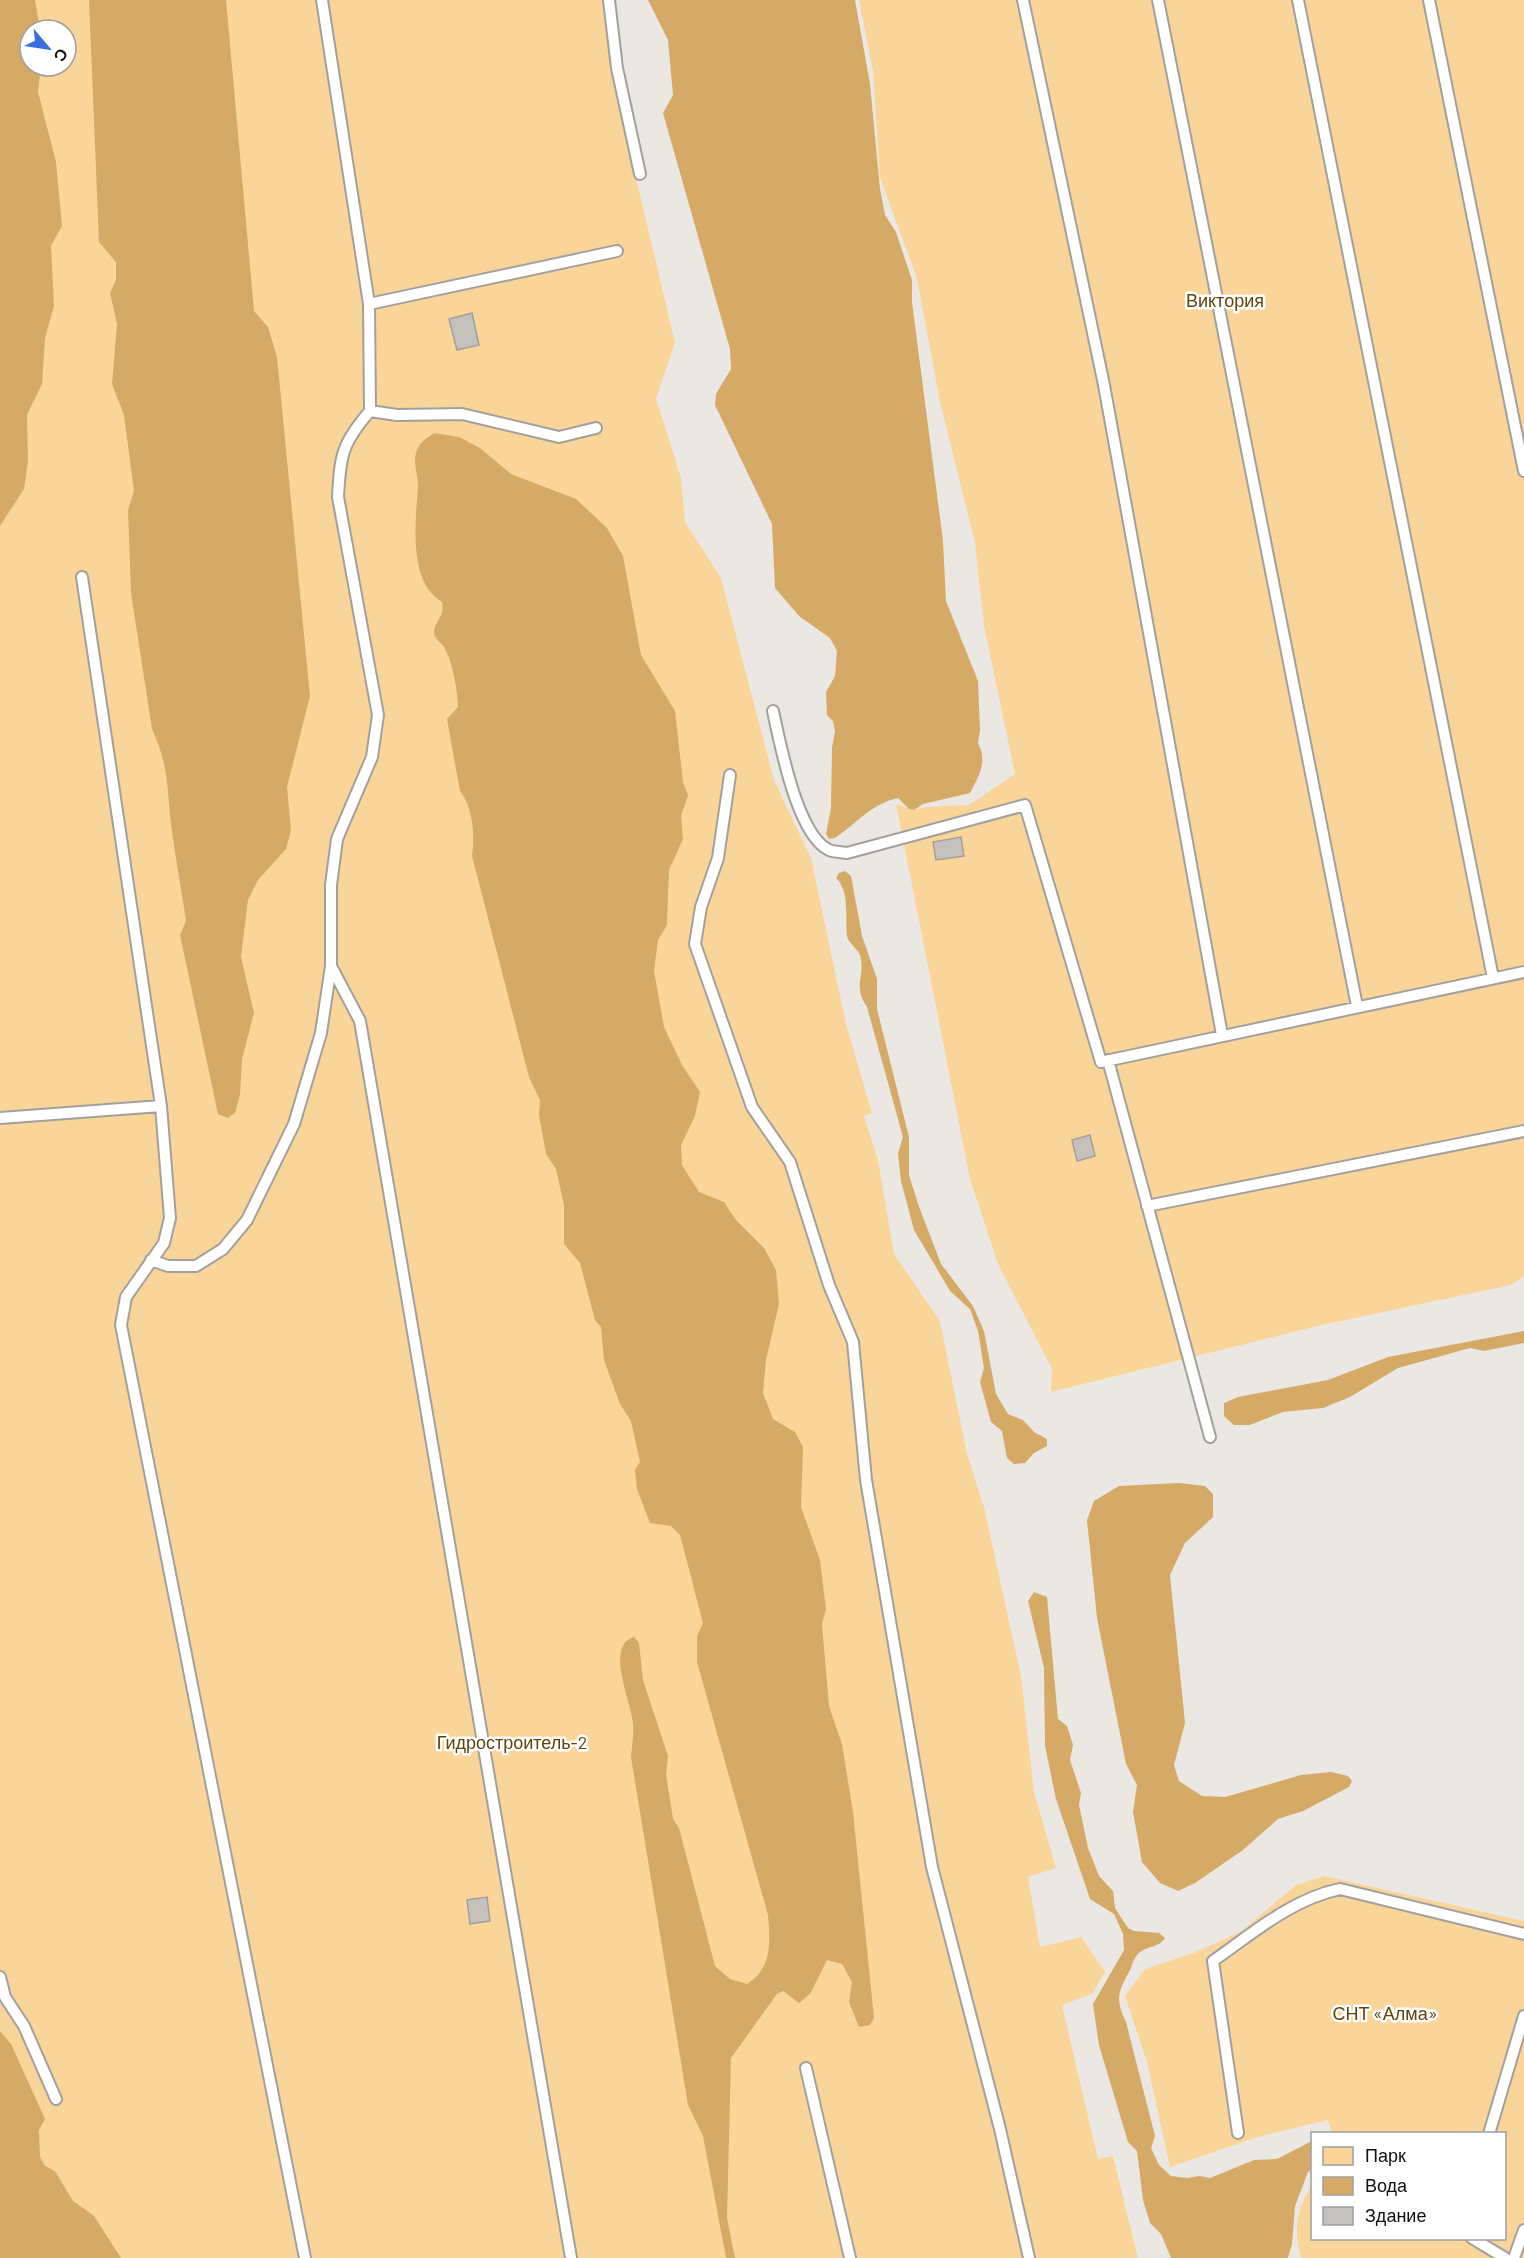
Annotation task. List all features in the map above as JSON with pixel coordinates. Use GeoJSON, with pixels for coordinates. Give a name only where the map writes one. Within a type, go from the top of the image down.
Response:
{"type":"FeatureCollection","features":[{"type":"Feature","properties":{"kind":"lane"},"geometry":{"type":"LineString","coordinates":[[151,1260],[168,1266],[196,1266],[223,1249],[247,1220],[294,1124],[321,1032],[331,966],[331,885],[337,839],[372,757],[378,715],[338,497],[340,463],[350,435],[370,411],[369,304],[322,0]]}},
{"type":"Feature","properties":{"kind":"lane"},"geometry":{"type":"LineString","coordinates":[[609,0],[617,68],[640,174]]}},
{"type":"Feature","properties":{"kind":"lane"},"geometry":{"type":"LineString","coordinates":[[1023,0],[1104,385],[1222,1035]]}},
{"type":"Feature","properties":{"kind":"lane"},"geometry":{"type":"LineString","coordinates":[[1158,0],[1357,1006]]}},
{"type":"Feature","properties":{"kind":"lane"},"geometry":{"type":"LineString","coordinates":[[1298,0],[1493,978]]}},
{"type":"Feature","properties":{"kind":"lane"},"geometry":{"type":"LineString","coordinates":[[1429,0],[1524,471]]}},
{"type":"Feature","properties":{"kind":"lane"},"geometry":{"type":"LineString","coordinates":[[369,304],[617,251]]}},
{"type":"Feature","properties":{"kind":"lane"},"geometry":{"type":"LineString","coordinates":[[370,411],[397,415],[462,414],[559,437],[596,428]]}},
{"type":"Feature","properties":{"kind":"lane"},"geometry":{"type":"LineString","coordinates":[[82,577],[161,1106],[170,1218],[164,1243],[126,1297],[121,1325],[305,2258]]}},
{"type":"Feature","properties":{"kind":"lane"},"geometry":{"type":"LineString","coordinates":[[774,711],[785,771],[813,835],[829,850],[847,853],[1025,805],[1101,1062],[1524,972]]}},
{"type":"Feature","properties":{"kind":"lane"},"geometry":{"type":"LineString","coordinates":[[730,775],[717,858],[700,908],[695,944],[752,1107],[790,1162],[829,1286],[853,1342],[866,1480],[932,1867],[1000,2128],[1029,2258]]}},
{"type":"Feature","properties":{"kind":"lane"},"geometry":{"type":"LineString","coordinates":[[331,966],[360,1021],[571,2258]]}},
{"type":"Feature","properties":{"kind":"lane"},"geometry":{"type":"LineString","coordinates":[[1107,1060],[1210,1437]]}},
{"type":"Feature","properties":{"kind":"lane"},"geometry":{"type":"LineString","coordinates":[[0,1118],[161,1106]]}},
{"type":"Feature","properties":{"kind":"lane"},"geometry":{"type":"LineString","coordinates":[[1147,1206],[1524,1131]]}},
{"type":"Feature","properties":{"kind":"lane"},"geometry":{"type":"LineString","coordinates":[[1238,2133],[1213,1961],[1292,1907],[1315,1894],[1340,1889],[1524,1934]]}},
{"type":"Feature","properties":{"kind":"lane"},"geometry":{"type":"LineString","coordinates":[[0,1977],[5,1997],[24,2026],[56,2099]]}},
{"type":"Feature","properties":{"kind":"lane"},"geometry":{"type":"LineString","coordinates":[[1489,2132],[1524,2016]]}},
{"type":"Feature","properties":{"kind":"lane"},"geometry":{"type":"LineString","coordinates":[[806,2068],[850,2258]]}},
{"type":"Feature","properties":{"kind":"lane"},"geometry":{"type":"LineString","coordinates":[[1514,2258],[1524,2230]]}},
{"type":"Feature","properties":{"kind":"lane"},"geometry":{"type":"LineString","coordinates":[[1475,2240],[1505,2258]]}},
{"type":"Feature","properties":{"kind":"green space","name":"Гидростроитель-2"},"geometry":{"type":"Polygon","coordinates":[[[0,0],[604,0],[611,72],[675,343],[656,398],[681,478],[685,522],[721,578],[774,780],[811,858],[846,1024],[872,1113],[864,1116],[878,1160],[894,1254],[940,1321],[967,1454],[984,1507],[1021,1676],[1034,1792],[1056,1868],[1028,1877],[1040,1947],[1081,1937],[1105,1972],[1092,1994],[1062,2005],[1098,2159],[1113,2156],[1138,2258],[0,2258],[0,0]]]}},
{"type":"Feature","properties":{"kind":"green space","name":"Виктория"},"geometry":{"type":"Polygon","coordinates":[[[859,0],[1524,0],[1524,1277],[1511,1285],[1317,1326],[1051,1392],[1052,1369],[998,1264],[970,1179],[896,804],[913,810],[926,807],[969,805],[1015,774],[984,626],[975,543],[940,402],[917,279],[880,177],[873,71],[859,0]]]}},
{"type":"Feature","properties":{"kind":"green space","name":"СНТ «Алма»"},"geometry":{"type":"Polygon","coordinates":[[[1324,1876],[1524,1921],[1524,2258],[1301,2258],[1299,2248],[1297,2229],[1299,2212],[1311,2188],[1311,2240],[1506,2240],[1506,2132],[1332,2132],[1328,2120],[1257,2137],[1170,2167],[1147,2062],[1125,1996],[1145,1969],[1196,1952],[1240,1932],[1296,1885],[1324,1876]]]}},
{"type":"Feature","properties":{"kind":"water"},"geometry":{"type":"Polygon","coordinates":[[[0,0],[35,0],[38,18],[18,18],[18,78],[40,78],[38,92],[56,162],[62,226],[51,246],[54,306],[45,338],[42,384],[27,415],[28,461],[24,489],[0,526],[0,0]]]}},
{"type":"Feature","properties":{"kind":"water"},"geometry":{"type":"Polygon","coordinates":[[[89,0],[226,0],[254,311],[268,327],[277,357],[310,696],[287,787],[291,830],[286,849],[258,880],[248,900],[241,957],[254,1013],[242,1059],[240,1095],[235,1113],[228,1118],[218,1114],[180,935],[186,921],[167,782],[161,752],[152,729],[131,593],[128,510],[134,491],[124,415],[112,384],[117,324],[110,293],[116,280],[116,262],[99,242],[89,0]]]}},
{"type":"Feature","properties":{"kind":"water"},"geometry":{"type":"Polygon","coordinates":[[[648,0],[855,0],[870,84],[880,189],[885,215],[896,232],[912,280],[912,302],[943,541],[946,601],[978,681],[980,730],[978,743],[982,762],[970,793],[923,804],[914,810],[909,809],[898,798],[888,801],[835,838],[829,839],[826,834],[831,808],[832,748],[835,731],[833,721],[827,715],[826,692],[835,676],[837,651],[830,638],[799,616],[775,588],[772,524],[715,405],[716,394],[731,369],[730,349],[663,113],[673,95],[668,40],[648,0]]]}},
{"type":"Feature","properties":{"kind":"water"},"geometry":{"type":"Polygon","coordinates":[[[434,433],[459,437],[480,448],[511,474],[576,499],[607,528],[623,556],[641,655],[675,711],[683,782],[688,795],[681,816],[683,839],[669,870],[667,925],[658,940],[654,971],[664,1027],[682,1065],[700,1092],[695,1116],[681,1145],[682,1165],[699,1192],[724,1202],[735,1219],[764,1248],[776,1270],[779,1304],[766,1360],[763,1393],[773,1419],[795,1432],[803,1447],[801,1507],[820,1560],[826,1609],[822,1624],[829,1706],[842,1744],[853,1812],[874,2018],[870,2025],[859,2027],[849,2002],[852,1982],[842,1964],[827,1960],[810,1994],[799,2003],[783,1991],[777,1994],[731,2058],[727,2218],[735,2258],[726,2258],[703,2136],[688,2105],[631,1757],[632,1715],[620,1663],[621,1651],[625,1642],[634,1637],[639,1643],[643,1680],[668,1756],[666,1774],[673,1819],[679,1828],[715,1966],[730,1979],[747,1984],[762,1970],[769,1945],[768,1915],[697,1662],[697,1636],[703,1623],[680,1535],[671,1526],[650,1523],[637,1489],[635,1470],[640,1462],[631,1421],[620,1404],[604,1360],[601,1327],[595,1320],[580,1263],[564,1244],[564,1205],[556,1169],[546,1154],[539,1115],[540,1100],[529,1077],[472,856],[472,822],[468,805],[460,791],[447,719],[458,707],[456,685],[447,653],[434,632],[443,607],[442,602],[431,593],[423,580],[416,549],[418,486],[415,457],[421,444],[434,433]]]}},
{"type":"Feature","properties":{"kind":"water"},"geometry":{"type":"Polygon","coordinates":[[[845,871],[851,876],[862,936],[877,979],[877,1009],[909,1137],[909,1175],[918,1204],[941,1264],[973,1306],[984,1331],[996,1394],[1008,1414],[1023,1420],[1034,1432],[1047,1439],[1047,1446],[1034,1453],[1025,1463],[1014,1464],[1007,1458],[1002,1431],[991,1422],[980,1382],[984,1368],[978,1331],[970,1309],[950,1291],[914,1230],[901,1181],[898,1153],[903,1137],[867,1007],[861,994],[860,956],[847,936],[845,897],[836,878],[839,873],[845,871]]]}},
{"type":"Feature","properties":{"kind":"water"},"geometry":{"type":"Polygon","coordinates":[[[1524,1331],[1524,1343],[1484,1351],[1470,1348],[1398,1368],[1350,1397],[1323,1408],[1283,1412],[1250,1425],[1234,1425],[1224,1416],[1224,1403],[1238,1397],[1328,1380],[1388,1357],[1524,1331]]]}},
{"type":"Feature","properties":{"kind":"water"},"geometry":{"type":"Polygon","coordinates":[[[1179,1483],[1205,1486],[1213,1494],[1213,1517],[1185,1543],[1170,1575],[1185,1723],[1174,1765],[1179,1781],[1202,1796],[1225,1797],[1301,1775],[1331,1772],[1348,1776],[1352,1781],[1349,1787],[1303,1811],[1278,1819],[1243,1850],[1195,1883],[1178,1891],[1160,1883],[1142,1862],[1133,1812],[1137,1785],[1126,1764],[1097,1618],[1087,1520],[1094,1501],[1119,1486],[1179,1483]]]}},
{"type":"Feature","properties":{"kind":"water"},"geometry":{"type":"Polygon","coordinates":[[[1034,1592],[1047,1597],[1058,1719],[1067,1726],[1073,1745],[1070,1760],[1081,1793],[1079,1805],[1088,1848],[1099,1876],[1113,1891],[1115,1908],[1128,1928],[1134,1931],[1159,1933],[1165,1938],[1137,1955],[1123,1983],[1119,2000],[1155,2136],[1151,2148],[1159,2165],[1171,2176],[1210,2178],[1254,2160],[1277,2159],[1311,2142],[1311,2170],[1308,2172],[1295,2206],[1292,2244],[1288,2258],[1171,2258],[1161,2234],[1150,2223],[1143,2200],[1137,2151],[1128,2142],[1099,2045],[1093,2004],[1124,1950],[1123,1934],[1114,1914],[1090,1899],[1056,1799],[1045,1746],[1044,1668],[1028,1601],[1034,1592]]]}},
{"type":"Feature","properties":{"kind":"water"},"geometry":{"type":"Polygon","coordinates":[[[0,2031],[11,2044],[45,2119],[39,2130],[40,2157],[45,2166],[55,2171],[73,2201],[94,2216],[121,2258],[0,2258],[0,2031]]]}},
{"type":"Feature","properties":{"kind":"building"},"geometry":{"type":"Polygon","coordinates":[[[472,313],[479,345],[457,350],[449,319],[472,313]]]}},
{"type":"Feature","properties":{"kind":"building"},"geometry":{"type":"Polygon","coordinates":[[[961,837],[964,856],[936,860],[933,842],[961,837]]]}},
{"type":"Feature","properties":{"kind":"building"},"geometry":{"type":"Polygon","coordinates":[[[1090,1135],[1095,1156],[1077,1161],[1072,1140],[1090,1135]]]}},
{"type":"Feature","properties":{"kind":"building"},"geometry":{"type":"Polygon","coordinates":[[[487,1897],[490,1921],[470,1924],[467,1900],[487,1897]]]}}]}
